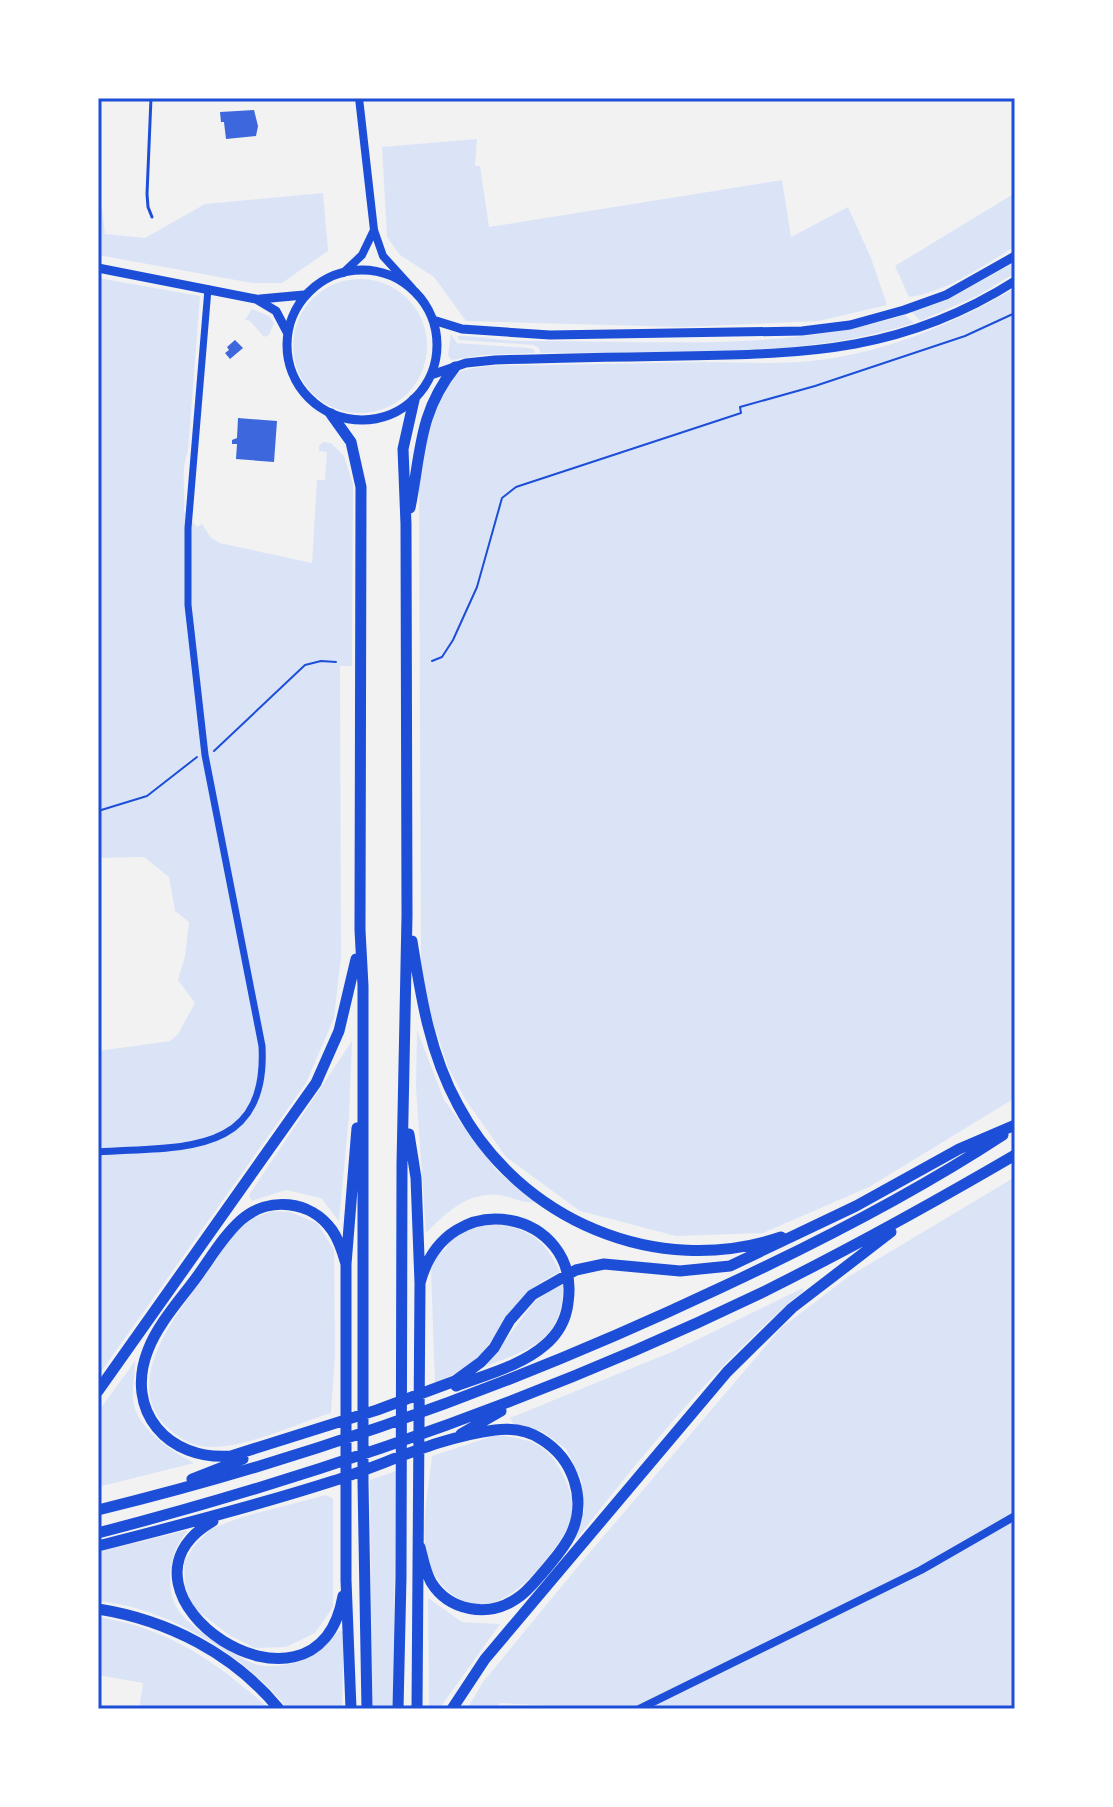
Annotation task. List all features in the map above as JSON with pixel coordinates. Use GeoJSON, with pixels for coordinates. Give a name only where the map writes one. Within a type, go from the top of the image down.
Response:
{"type":"FeatureCollection","features":[{"type":"Feature","properties":{"kind":"highway"},"geometry":{"type":"LineString","coordinates":[[406,524],[418,453],[431,405],[455,367]]}},
{"type":"Feature","properties":{"kind":"highway"},"geometry":{"type":"LineString","coordinates":[[398,1709],[407,916],[403,449],[414,400]]}},
{"type":"Feature","properties":{"kind":"highway"},"geometry":{"type":"LineString","coordinates":[[331,414],[351,442],[359,473],[363,1482],[367,1709]]}},
{"type":"Feature","properties":{"kind":"highway"},"geometry":{"type":"LineString","coordinates":[[407,916],[424,1015],[448,1086],[467,1121],[491,1153],[508,1172],[544,1202],[602,1233],[654,1247],[685,1251],[756,1244],[856,1206]]}},
{"type":"Feature","properties":{"kind":"highway"},"geometry":{"type":"LineString","coordinates":[[98,1391],[316,1083],[334,1048],[347,1004],[360,930]]}},
{"type":"Feature","properties":{"kind":"highway"},"geometry":{"type":"LineString","coordinates":[[351,1709],[346,1580],[346,1264],[351,1181],[362,1087]]}},
{"type":"Feature","properties":{"kind":"highway"},"geometry":{"type":"LineString","coordinates":[[405,1114],[416,1178],[420,1283],[417,1709]]}},
{"type":"Feature","properties":{"kind":"highway"},"geometry":{"type":"LineString","coordinates":[[346,1264],[332,1230],[308,1210],[291,1205],[273,1205],[258,1209],[241,1220],[166,1319],[148,1350],[142,1370],[142,1392],[148,1414],[161,1433],[180,1448],[198,1455],[231,1456],[444,1386],[481,1362],[522,1305],[541,1288],[576,1270],[604,1264],[680,1271],[730,1266],[856,1206],[959,1149],[1015,1126]]}},
{"type":"Feature","properties":{"kind":"highway"},"geometry":{"type":"LineString","coordinates":[[98,1510],[241,1472],[386,1425],[608,1339],[809,1245],[919,1186],[1015,1126]]}},
{"type":"Feature","properties":{"kind":"highway"},"geometry":{"type":"LineString","coordinates":[[98,1533],[311,1472],[530,1394],[758,1294],[915,1212],[1015,1155]]}},
{"type":"Feature","properties":{"kind":"highway"},"geometry":{"type":"LineString","coordinates":[[452,1709],[485,1659],[727,1372],[792,1308],[915,1212]]}},
{"type":"Feature","properties":{"kind":"highway"},"geometry":{"type":"LineString","coordinates":[[143,1499],[227,1465],[375,1416],[518,1362],[558,1333],[569,1299],[568,1276],[554,1247],[539,1232],[502,1218],[468,1223],[445,1238],[427,1262],[420,1283]]}},
{"type":"Feature","properties":{"kind":"highway"},"geometry":{"type":"LineString","coordinates":[[450,1440],[530,1394]]}},
{"type":"Feature","properties":{"kind":"highway"},"geometry":{"type":"LineString","coordinates":[[98,1546],[226,1514],[331,1482],[450,1440],[504,1429],[528,1432],[547,1443],[562,1458],[574,1480],[578,1501],[575,1523],[565,1545],[529,1589],[514,1601],[489,1610],[461,1606],[439,1592],[427,1574],[420,1547]]}},
{"type":"Feature","properties":{"kind":"highway"},"geometry":{"type":"LineString","coordinates":[[226,1514],[205,1526],[190,1540],[180,1559],[177,1580],[181,1597],[197,1621],[242,1651],[263,1658],[284,1659],[316,1646],[335,1623],[346,1580]]}},
{"type":"Feature","properties":{"kind":"highway"},"geometry":{"type":"LineString","coordinates":[[98,1609],[150,1621],[196,1641],[247,1677],[279,1709]]}},
{"type":"Feature","properties":{"kind":"main road"},"geometry":{"type":"LineString","coordinates":[[359,98],[374,230],[383,256],[419,294],[433,320],[437,350],[425,388],[414,400],[390,415],[370,420],[353,419],[331,414],[312,402],[294,379],[288,360],[287,332],[293,312],[304,295],[319,282],[343,273],[372,272],[391,277],[412,288]]}},
{"type":"Feature","properties":{"kind":"main road"},"geometry":{"type":"LineString","coordinates":[[343,273],[362,255],[374,230]]}},
{"type":"Feature","properties":{"kind":"main road"},"geometry":{"type":"LineString","coordinates":[[433,320],[462,329],[550,335],[802,331],[850,325],[904,310],[946,295],[1015,256]]}},
{"type":"Feature","properties":{"kind":"main road"},"geometry":{"type":"LineString","coordinates":[[98,268],[256,299],[304,295]]}},
{"type":"Feature","properties":{"kind":"main road"},"geometry":{"type":"LineString","coordinates":[[431,375],[495,360],[803,353],[860,345],[951,315],[1015,281]]}},
{"type":"Feature","properties":{"kind":"main road"},"geometry":{"type":"LineString","coordinates":[[256,299],[276,311],[287,332]]}},
{"type":"Feature","properties":{"kind":"main road"},"geometry":{"type":"LineString","coordinates":[[639,1709],[921,1570],[1015,1516]]}},
{"type":"Feature","properties":{"kind":"street"},"geometry":{"type":"LineString","coordinates":[[98,1152],[211,1140],[228,1133],[249,1113],[262,1085],[262,1046],[205,755],[188,605],[188,528],[208,289]]}},
{"type":"Feature","properties":{"kind":"lane"},"geometry":{"type":"LineString","coordinates":[[151,98],[147,194],[152,217]]}},
{"type":"Feature","properties":{"kind":"path"},"geometry":{"type":"LineString","coordinates":[[432,661],[442,657],[477,587],[502,498],[516,487],[741,413],[740,407],[815,386],[965,336],[1015,313]]}},
{"type":"Feature","properties":{"kind":"path"},"geometry":{"type":"LineString","coordinates":[[98,811],[147,796],[198,757],[214,751],[305,665],[321,661],[336,662]]}},
{"type":"Feature","properties":{"kind":"shaded area"},"geometry":{"type":"Polygon","coordinates":[[[477,139],[475,166],[480,166],[489,227],[782,180],[791,237],[848,207],[871,258],[887,305],[819,321],[683,327],[466,321],[434,277],[400,255],[387,237],[382,147],[477,139]]]}},
{"type":"Feature","properties":{"kind":"shaded area"},"geometry":{"type":"Polygon","coordinates":[[[323,193],[328,251],[282,283],[252,283],[98,255],[98,207],[102,208],[105,234],[145,238],[205,204],[323,193]]]}},
{"type":"Feature","properties":{"kind":"shaded area"},"geometry":{"type":"Polygon","coordinates":[[[1015,193],[1015,246],[950,284],[909,297],[895,266],[1015,193]]]}},
{"type":"Feature","properties":{"kind":"shaded area"},"geometry":{"type":"Polygon","coordinates":[[[1015,262],[1015,273],[977,296],[920,321],[912,312],[947,300],[1015,262]]]}},
{"type":"Feature","properties":{"kind":"shaded area"},"geometry":{"type":"Polygon","coordinates":[[[98,278],[200,296],[184,474],[184,511],[197,527],[202,524],[211,538],[220,543],[312,563],[317,480],[325,480],[327,452],[319,451],[323,442],[331,443],[344,456],[353,484],[352,666],[340,666],[341,957],[334,1018],[306,1083],[98,1376],[98,1051],[170,1041],[178,1034],[195,1003],[178,980],[185,956],[189,922],[175,911],[169,877],[144,857],[98,858],[98,278]]]}},
{"type":"Feature","properties":{"kind":"shaded area"},"geometry":{"type":"Polygon","coordinates":[[[360,279],[386,284],[407,299],[422,320],[427,346],[422,372],[407,393],[386,408],[360,413],[334,408],[313,393],[298,372],[293,346],[298,320],[313,299],[334,284],[360,279]]]}},
{"type":"Feature","properties":{"kind":"shaded area"},"geometry":{"type":"Polygon","coordinates":[[[1015,288],[1015,1098],[869,1187],[763,1233],[676,1236],[580,1211],[506,1157],[465,1099],[448,1067],[424,995],[421,967],[419,489],[424,444],[438,396],[454,375],[486,366],[787,363],[856,354],[938,327],[1015,288]]]}},
{"type":"Feature","properties":{"kind":"shaded area"},"geometry":{"type":"Polygon","coordinates":[[[252,309],[269,316],[274,323],[269,335],[264,337],[250,321],[245,320],[252,309]]]}},
{"type":"Feature","properties":{"kind":"shaded area"},"geometry":{"type":"Polygon","coordinates":[[[905,315],[914,323],[869,335],[776,349],[729,352],[540,353],[539,348],[533,345],[459,340],[457,336],[523,341],[764,340],[859,327],[905,315]]]}},
{"type":"Feature","properties":{"kind":"shaded area"},"geometry":{"type":"Polygon","coordinates":[[[451,334],[457,343],[529,348],[534,349],[535,353],[451,360],[448,355],[451,334]]]}},
{"type":"Feature","properties":{"kind":"shaded area"},"geometry":{"type":"Polygon","coordinates":[[[417,1030],[444,1100],[497,1171],[536,1202],[498,1195],[476,1197],[449,1211],[426,1233],[416,1088],[417,1030]]]}},
{"type":"Feature","properties":{"kind":"shaded area"},"geometry":{"type":"Polygon","coordinates":[[[352,1041],[349,1116],[339,1221],[321,1198],[286,1190],[252,1201],[249,1195],[352,1041]]]}},
{"type":"Feature","properties":{"kind":"shaded area"},"geometry":{"type":"Polygon","coordinates":[[[1015,1177],[1015,1709],[619,1709],[500,1703],[496,1709],[467,1709],[483,1682],[580,1564],[781,1328],[848,1277],[1015,1177]]]}},
{"type":"Feature","properties":{"kind":"shaded area"},"geometry":{"type":"Polygon","coordinates":[[[272,1211],[290,1212],[317,1223],[334,1250],[335,1353],[331,1413],[233,1445],[216,1447],[192,1444],[169,1429],[155,1411],[149,1391],[151,1370],[158,1349],[182,1308],[231,1238],[249,1221],[272,1211]]]}},
{"type":"Feature","properties":{"kind":"shaded area"},"geometry":{"type":"Polygon","coordinates":[[[486,1224],[511,1227],[531,1235],[547,1250],[560,1272],[525,1296],[475,1360],[435,1384],[431,1269],[437,1254],[447,1248],[448,1241],[464,1231],[486,1224]]]}},
{"type":"Feature","properties":{"kind":"shaded area"},"geometry":{"type":"Polygon","coordinates":[[[563,1282],[558,1317],[542,1339],[531,1347],[486,1366],[534,1302],[563,1282]]]}},
{"type":"Feature","properties":{"kind":"shaded area"},"geometry":{"type":"Polygon","coordinates":[[[803,1288],[683,1410],[575,1541],[584,1510],[581,1479],[566,1449],[542,1431],[514,1425],[510,1418],[674,1351],[803,1288]]]}},
{"type":"Feature","properties":{"kind":"shaded area"},"geometry":{"type":"Polygon","coordinates":[[[135,1361],[133,1400],[141,1420],[165,1445],[194,1463],[98,1487],[98,1412],[135,1361]]]}},
{"type":"Feature","properties":{"kind":"shaded area"},"geometry":{"type":"Polygon","coordinates":[[[496,1435],[529,1441],[552,1457],[568,1485],[572,1511],[561,1540],[528,1580],[501,1599],[487,1604],[472,1604],[457,1598],[442,1585],[427,1557],[425,1517],[432,1456],[496,1435]]]}},
{"type":"Feature","properties":{"kind":"shaded area"},"geometry":{"type":"Polygon","coordinates":[[[396,1471],[393,1709],[372,1709],[370,1480],[396,1471]]]}},
{"type":"Feature","properties":{"kind":"shaded area"},"geometry":{"type":"Polygon","coordinates":[[[326,1495],[333,1499],[333,1607],[315,1633],[286,1647],[255,1648],[229,1635],[193,1607],[185,1585],[184,1563],[210,1529],[245,1516],[326,1495]]]}},
{"type":"Feature","properties":{"kind":"shaded area"},"geometry":{"type":"Polygon","coordinates":[[[188,1530],[176,1549],[170,1572],[172,1595],[182,1615],[230,1651],[265,1666],[302,1660],[340,1630],[344,1633],[342,1709],[288,1709],[250,1670],[203,1637],[151,1613],[98,1601],[98,1552],[188,1530]]]}},
{"type":"Feature","properties":{"kind":"shaded area"},"geometry":{"type":"Polygon","coordinates":[[[428,1598],[462,1622],[500,1624],[439,1709],[429,1709],[428,1598]]]}},
{"type":"Feature","properties":{"kind":"shaded area"},"geometry":{"type":"Polygon","coordinates":[[[98,1617],[169,1638],[211,1662],[269,1709],[139,1709],[143,1683],[98,1675],[98,1617]]]}},
{"type":"Feature","properties":{"kind":"building"},"geometry":{"type":"Polygon","coordinates":[[[254,110],[258,126],[256,136],[226,139],[220,112],[254,110]]]}},
{"type":"Feature","properties":{"kind":"building"},"geometry":{"type":"Polygon","coordinates":[[[235,340],[243,348],[230,359],[225,353],[235,340]]]}},
{"type":"Feature","properties":{"kind":"building"},"geometry":{"type":"Polygon","coordinates":[[[238,418],[277,421],[274,462],[236,459],[237,444],[232,444],[232,440],[237,438],[238,418]]]}}]}
